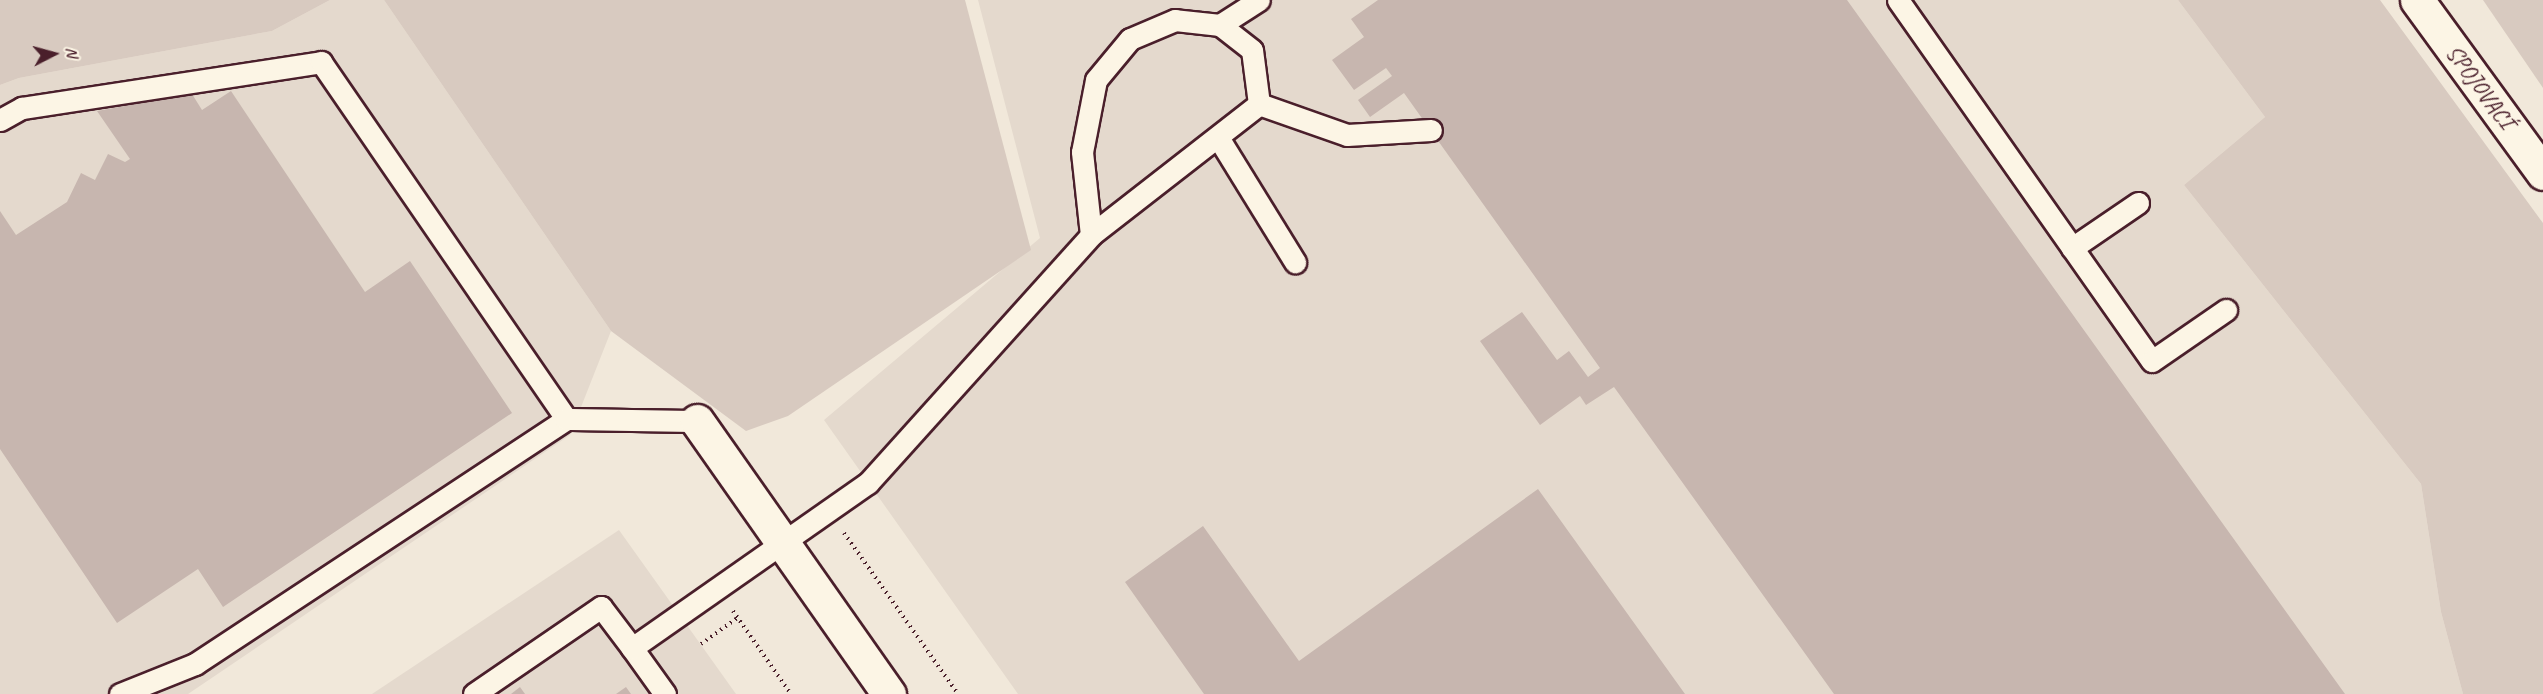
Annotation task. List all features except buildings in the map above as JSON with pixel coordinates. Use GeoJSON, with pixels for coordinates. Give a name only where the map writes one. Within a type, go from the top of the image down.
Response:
{"type":"FeatureCollection","features":[{"type":"Feature","properties":{"kind":"street","name":"SPOJOVACÍ"},"geometry":{"type":"LineString","coordinates":[[2417,0],[2543,173]]}},
{"type":"Feature","properties":{"kind":"street"},"geometry":{"type":"LineString","coordinates":[[697,421],[890,694]]}},
{"type":"Feature","properties":{"kind":"lane"},"geometry":{"type":"LineString","coordinates":[[1220,25],[1259,0]]}},
{"type":"Feature","properties":{"kind":"lane"},"geometry":{"type":"LineString","coordinates":[[1898,0],[2152,361],[2226,310]]}},
{"type":"Feature","properties":{"kind":"lane"},"geometry":{"type":"LineString","coordinates":[[1091,235],[1082,152],[1095,80],[1130,39],[1175,20],[1220,25],[1252,50],[1259,104]]}},
{"type":"Feature","properties":{"kind":"lane"},"geometry":{"type":"LineString","coordinates":[[0,120],[22,108],[321,62],[566,419]]}},
{"type":"Feature","properties":{"kind":"lane"},"geometry":{"type":"LineString","coordinates":[[1259,104],[1347,135],[1431,130]]}},
{"type":"Feature","properties":{"kind":"lane"},"geometry":{"type":"LineString","coordinates":[[632,648],[868,483],[1091,235],[1219,139],[1259,104]]}},
{"type":"Feature","properties":{"kind":"lane"},"geometry":{"type":"LineString","coordinates":[[1219,139],[1295,262]]}},
{"type":"Feature","properties":{"kind":"lane"},"geometry":{"type":"LineString","coordinates":[[2072,248],[2138,203]]}},
{"type":"Feature","properties":{"kind":"lane"},"geometry":{"type":"LineString","coordinates":[[120,694],[195,664],[566,419],[697,421]]}},
{"type":"Feature","properties":{"kind":"lane"},"geometry":{"type":"LineString","coordinates":[[474,694],[601,607],[665,694]]}},
{"type":"Feature","properties":{"kind":"path"},"geometry":{"type":"LineString","coordinates":[[827,510],[958,694]]}},
{"type":"Feature","properties":{"kind":"path"},"geometry":{"type":"LineString","coordinates":[[717,590],[791,694]]}},
{"type":"Feature","properties":{"kind":"path"},"geometry":{"type":"LineString","coordinates":[[701,644],[737,618]]}},
{"type":"Feature","properties":{"kind":"shaded area"},"geometry":{"type":"Polygon","coordinates":[[[0,0],[330,0],[272,31],[19,78],[0,85],[0,0]]]}},
{"type":"Feature","properties":{"kind":"shaded area"},"geometry":{"type":"Polygon","coordinates":[[[330,0],[384,0],[611,331],[570,435],[188,694],[0,694],[0,85],[19,78],[272,31],[330,0]]]}},
{"type":"Feature","properties":{"kind":"shaded area"},"geometry":{"type":"Polygon","coordinates":[[[384,0],[965,0],[1031,250],[788,416],[746,431],[611,331],[384,0]]]}},
{"type":"Feature","properties":{"kind":"shaded area"},"geometry":{"type":"Polygon","coordinates":[[[978,0],[2178,0],[2265,117],[2184,185],[2421,484],[2441,612],[2463,694],[1018,694],[824,420],[1040,238],[978,0]]]}},
{"type":"Feature","properties":{"kind":"shaded area"},"geometry":{"type":"Polygon","coordinates":[[[2178,0],[2380,0],[2543,223],[2543,694],[2463,694],[2441,612],[2421,484],[2184,185],[2265,117],[2178,0]]]}},
{"type":"Feature","properties":{"kind":"shaded area"},"geometry":{"type":"Polygon","coordinates":[[[2483,0],[2543,0],[2543,88],[2483,0]]]}},
{"type":"Feature","properties":{"kind":"shaded area"},"geometry":{"type":"Polygon","coordinates":[[[619,530],[736,694],[372,694],[619,530]]]}}]}
